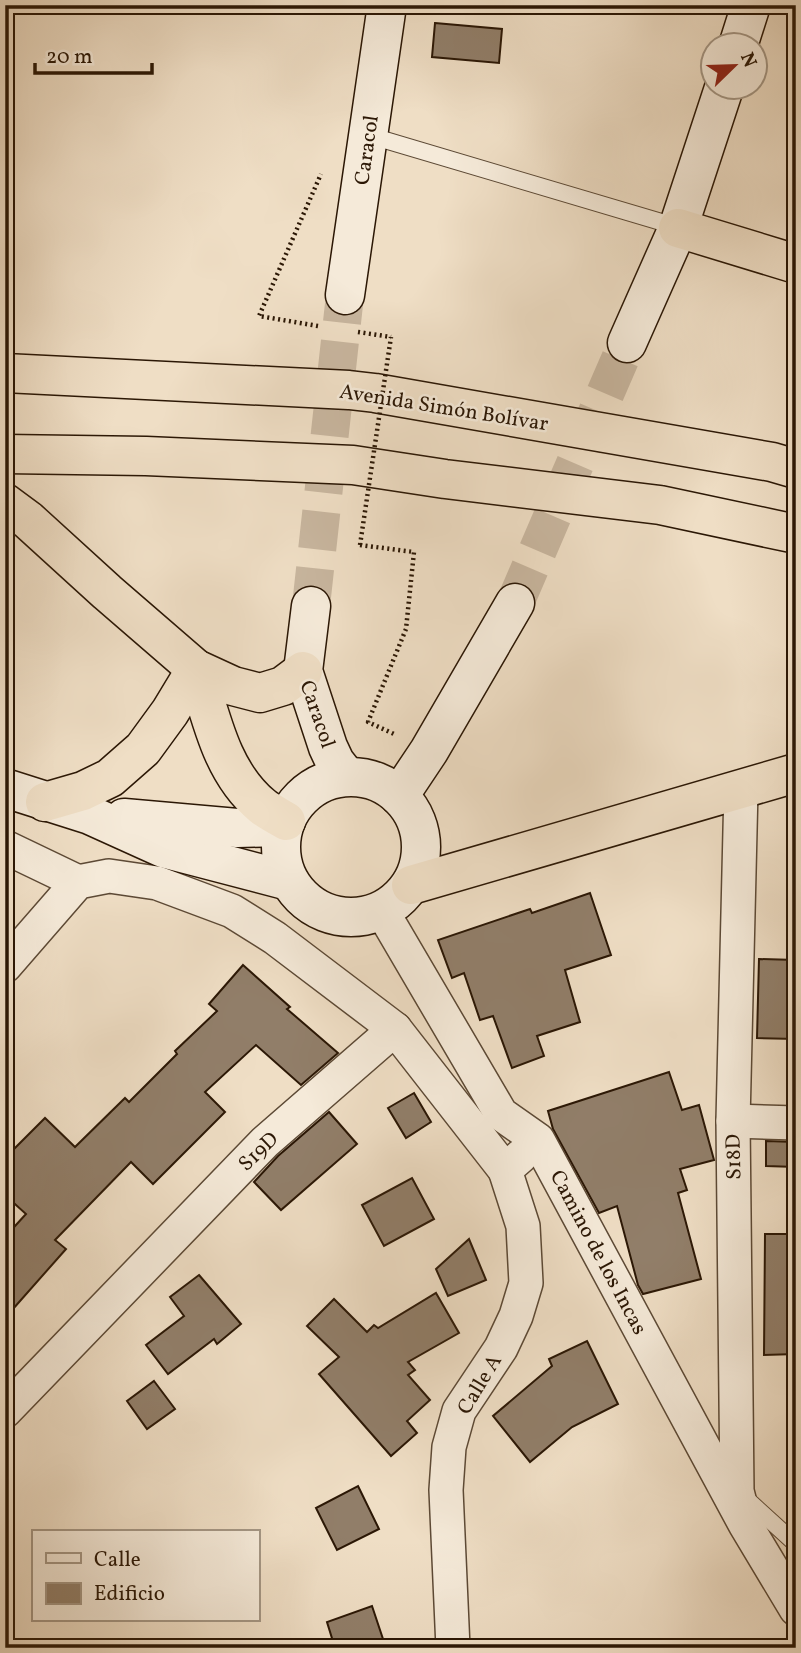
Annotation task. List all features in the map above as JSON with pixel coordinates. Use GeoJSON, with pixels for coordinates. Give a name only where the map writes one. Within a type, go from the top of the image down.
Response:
{"type":"FeatureCollection","features":[{"type":"Feature","properties":{"kind":"highway"},"geometry":{"type":"LineString","coordinates":[[678,228],[796,264]]}},
{"type":"Feature","properties":{"kind":"highway","name":"Avenida Simón Bolívar"},"geometry":{"type":"LineString","coordinates":[[5,373],[375,393],[772,462],[796,469]]}},
{"type":"Feature","properties":{"kind":"highway"},"geometry":{"type":"LineString","coordinates":[[5,454],[146,456],[353,465],[660,505],[796,534]]}},
{"type":"Feature","properties":{"kind":"highway"},"geometry":{"type":"LineString","coordinates":[[5,503],[28,520],[196,669],[233,686],[260,693],[283,686],[303,671]]}},
{"type":"Feature","properties":{"kind":"highway"},"geometry":{"type":"LineString","coordinates":[[45,802],[83,791],[110,778],[143,749],[196,669]]}},
{"type":"Feature","properties":{"kind":"highway"},"geometry":{"type":"LineString","coordinates":[[196,669],[217,737],[230,768],[248,793],[285,824]]}},
{"type":"Feature","properties":{"kind":"highway"},"geometry":{"type":"LineString","coordinates":[[411,885],[796,773]]}},
{"type":"Feature","properties":{"kind":"street","name":"Caracol"},"geometry":{"type":"LineString","coordinates":[[345,295],[387,5]]}},
{"type":"Feature","properties":{"kind":"street"},"geometry":{"type":"LineString","coordinates":[[742,32],[751,5]]}},
{"type":"Feature","properties":{"kind":"street"},"geometry":{"type":"LineString","coordinates":[[627,343],[678,228],[719,102]]}},
{"type":"Feature","properties":{"kind":"street"},"geometry":{"type":"LineString","coordinates":[[399,796],[429,751],[515,603]]}},
{"type":"Feature","properties":{"kind":"street","name":"Caracol"},"geometry":{"type":"LineString","coordinates":[[311,606],[303,671],[328,747],[346,776]]}},
{"type":"Feature","properties":{"kind":"street"},"geometry":{"type":"LineString","coordinates":[[346,776],[366,778],[384,785],[399,796],[417,823],[421,855],[418,871],[411,885],[398,900],[382,911],[361,918],[330,914],[302,898],[289,881],[282,861],[281,840],[285,824],[296,803],[310,789],[327,780],[346,776]]}},
{"type":"Feature","properties":{"kind":"street"},"geometry":{"type":"LineString","coordinates":[[5,788],[90,815],[163,848],[289,881]]}},
{"type":"Feature","properties":{"kind":"street","name":"S18D"},"geometry":{"type":"LineString","coordinates":[[741,789],[733,1121],[737,1490],[746,1524]]}},
{"type":"Feature","properties":{"kind":"street"},"geometry":{"type":"LineString","coordinates":[[90,815],[237,828],[285,824]]}},
{"type":"Feature","properties":{"kind":"street"},"geometry":{"type":"LineString","coordinates":[[5,848],[78,882],[109,876],[156,883],[232,911],[275,938],[395,1029],[505,1170],[538,1140]]}},
{"type":"Feature","properties":{"kind":"street"},"geometry":{"type":"LineString","coordinates":[[5,966],[78,882]]}},
{"type":"Feature","properties":{"kind":"street","name":"Camino de los Incas"},"geometry":{"type":"LineString","coordinates":[[382,911],[501,1114],[538,1140],[746,1524],[796,1609]]}},
{"type":"Feature","properties":{"kind":"street","name":"S19D"},"geometry":{"type":"LineString","coordinates":[[5,1411],[265,1142],[395,1029]]}},
{"type":"Feature","properties":{"kind":"street"},"geometry":{"type":"LineString","coordinates":[[733,1121],[796,1123]]}},
{"type":"Feature","properties":{"kind":"street","name":"Calle A"},"geometry":{"type":"LineString","coordinates":[[453,1648],[446,1490],[449,1447],[459,1411],[501,1348],[516,1316],[526,1283],[523,1226],[505,1170]]}},
{"type":"Feature","properties":{"kind":"lane"},"geometry":{"type":"LineString","coordinates":[[367,143],[678,228]]}},
{"type":"Feature","properties":{"kind":"lane"},"geometry":{"type":"LineString","coordinates":[[737,1490],[796,1544]]}},
{"type":"Feature","properties":{"kind":"path"},"geometry":{"type":"LineString","coordinates":[[259,316],[330,151],[367,143]]}},
{"type":"Feature","properties":{"kind":"path"},"geometry":{"type":"LineString","coordinates":[[391,337],[360,545],[414,552],[406,629],[368,722],[402,737]]}},
{"type":"Feature","properties":{"kind":"building"},"geometry":{"type":"Polygon","coordinates":[[[435,23],[502,29],[499,63],[432,57],[435,23]]]}},
{"type":"Feature","properties":{"kind":"building"},"geometry":{"type":"Polygon","coordinates":[[[590,893],[611,955],[565,970],[580,1022],[537,1036],[544,1056],[512,1068],[493,1016],[480,1020],[464,973],[452,978],[438,940],[530,909],[532,913],[590,893]]]}},
{"type":"Feature","properties":{"kind":"building"},"geometry":{"type":"Polygon","coordinates":[[[759,959],[796,960],[796,1039],[757,1038],[759,959]]]}},
{"type":"Feature","properties":{"kind":"building"},"geometry":{"type":"Polygon","coordinates":[[[243,965],[290,1007],[287,1009],[338,1053],[301,1085],[256,1045],[205,1092],[225,1112],[153,1184],[131,1162],[55,1240],[66,1249],[5,1318],[5,1237],[26,1214],[5,1195],[5,1158],[45,1118],[75,1147],[125,1098],[129,1102],[177,1054],[175,1051],[217,1011],[209,1004],[243,965]]]}},
{"type":"Feature","properties":{"kind":"building"},"geometry":{"type":"Polygon","coordinates":[[[669,1072],[682,1110],[699,1105],[714,1160],[680,1169],[687,1190],[678,1193],[701,1279],[643,1294],[638,1285],[617,1206],[599,1213],[553,1129],[548,1111],[669,1072]]]}},
{"type":"Feature","properties":{"kind":"building"},"geometry":{"type":"Polygon","coordinates":[[[414,1093],[431,1122],[406,1138],[388,1108],[414,1093]]]}},
{"type":"Feature","properties":{"kind":"building"},"geometry":{"type":"Polygon","coordinates":[[[329,1112],[357,1144],[281,1210],[254,1182],[278,1156],[329,1112]]]}},
{"type":"Feature","properties":{"kind":"building"},"geometry":{"type":"Polygon","coordinates":[[[766,1141],[796,1142],[796,1167],[766,1166],[766,1141]]]}},
{"type":"Feature","properties":{"kind":"building"},"geometry":{"type":"Polygon","coordinates":[[[412,1178],[434,1219],[384,1246],[362,1205],[412,1178]]]}},
{"type":"Feature","properties":{"kind":"building"},"geometry":{"type":"Polygon","coordinates":[[[765,1234],[796,1234],[796,1354],[764,1355],[765,1234]]]}},
{"type":"Feature","properties":{"kind":"building"},"geometry":{"type":"Polygon","coordinates":[[[469,1239],[486,1280],[448,1296],[436,1269],[469,1239]]]}},
{"type":"Feature","properties":{"kind":"building"},"geometry":{"type":"Polygon","coordinates":[[[199,1275],[241,1324],[217,1344],[214,1339],[168,1374],[146,1345],[184,1316],[170,1297],[199,1275]]]}},
{"type":"Feature","properties":{"kind":"building"},"geometry":{"type":"Polygon","coordinates":[[[436,1293],[459,1333],[408,1362],[415,1370],[408,1375],[430,1400],[407,1421],[417,1433],[391,1456],[319,1374],[339,1357],[307,1326],[334,1299],[367,1332],[374,1325],[378,1328],[436,1293]]]}},
{"type":"Feature","properties":{"kind":"building"},"geometry":{"type":"Polygon","coordinates":[[[587,1341],[618,1404],[572,1427],[530,1462],[493,1416],[552,1366],[549,1359],[587,1341]]]}},
{"type":"Feature","properties":{"kind":"building"},"geometry":{"type":"Polygon","coordinates":[[[154,1381],[175,1409],[147,1429],[127,1401],[154,1381]]]}},
{"type":"Feature","properties":{"kind":"building"},"geometry":{"type":"Polygon","coordinates":[[[358,1486],[379,1529],[337,1550],[316,1508],[358,1486]]]}},
{"type":"Feature","properties":{"kind":"building"},"geometry":{"type":"Polygon","coordinates":[[[372,1606],[386,1648],[335,1648],[327,1622],[372,1606]]]}},
{"type":"Feature","properties":{"kind":"tunnel"},"geometry":{"type":"LineString","coordinates":[[311,606],[345,295]]}},
{"type":"Feature","properties":{"kind":"tunnel"},"geometry":{"type":"LineString","coordinates":[[515,603],[627,343]]}}]}
